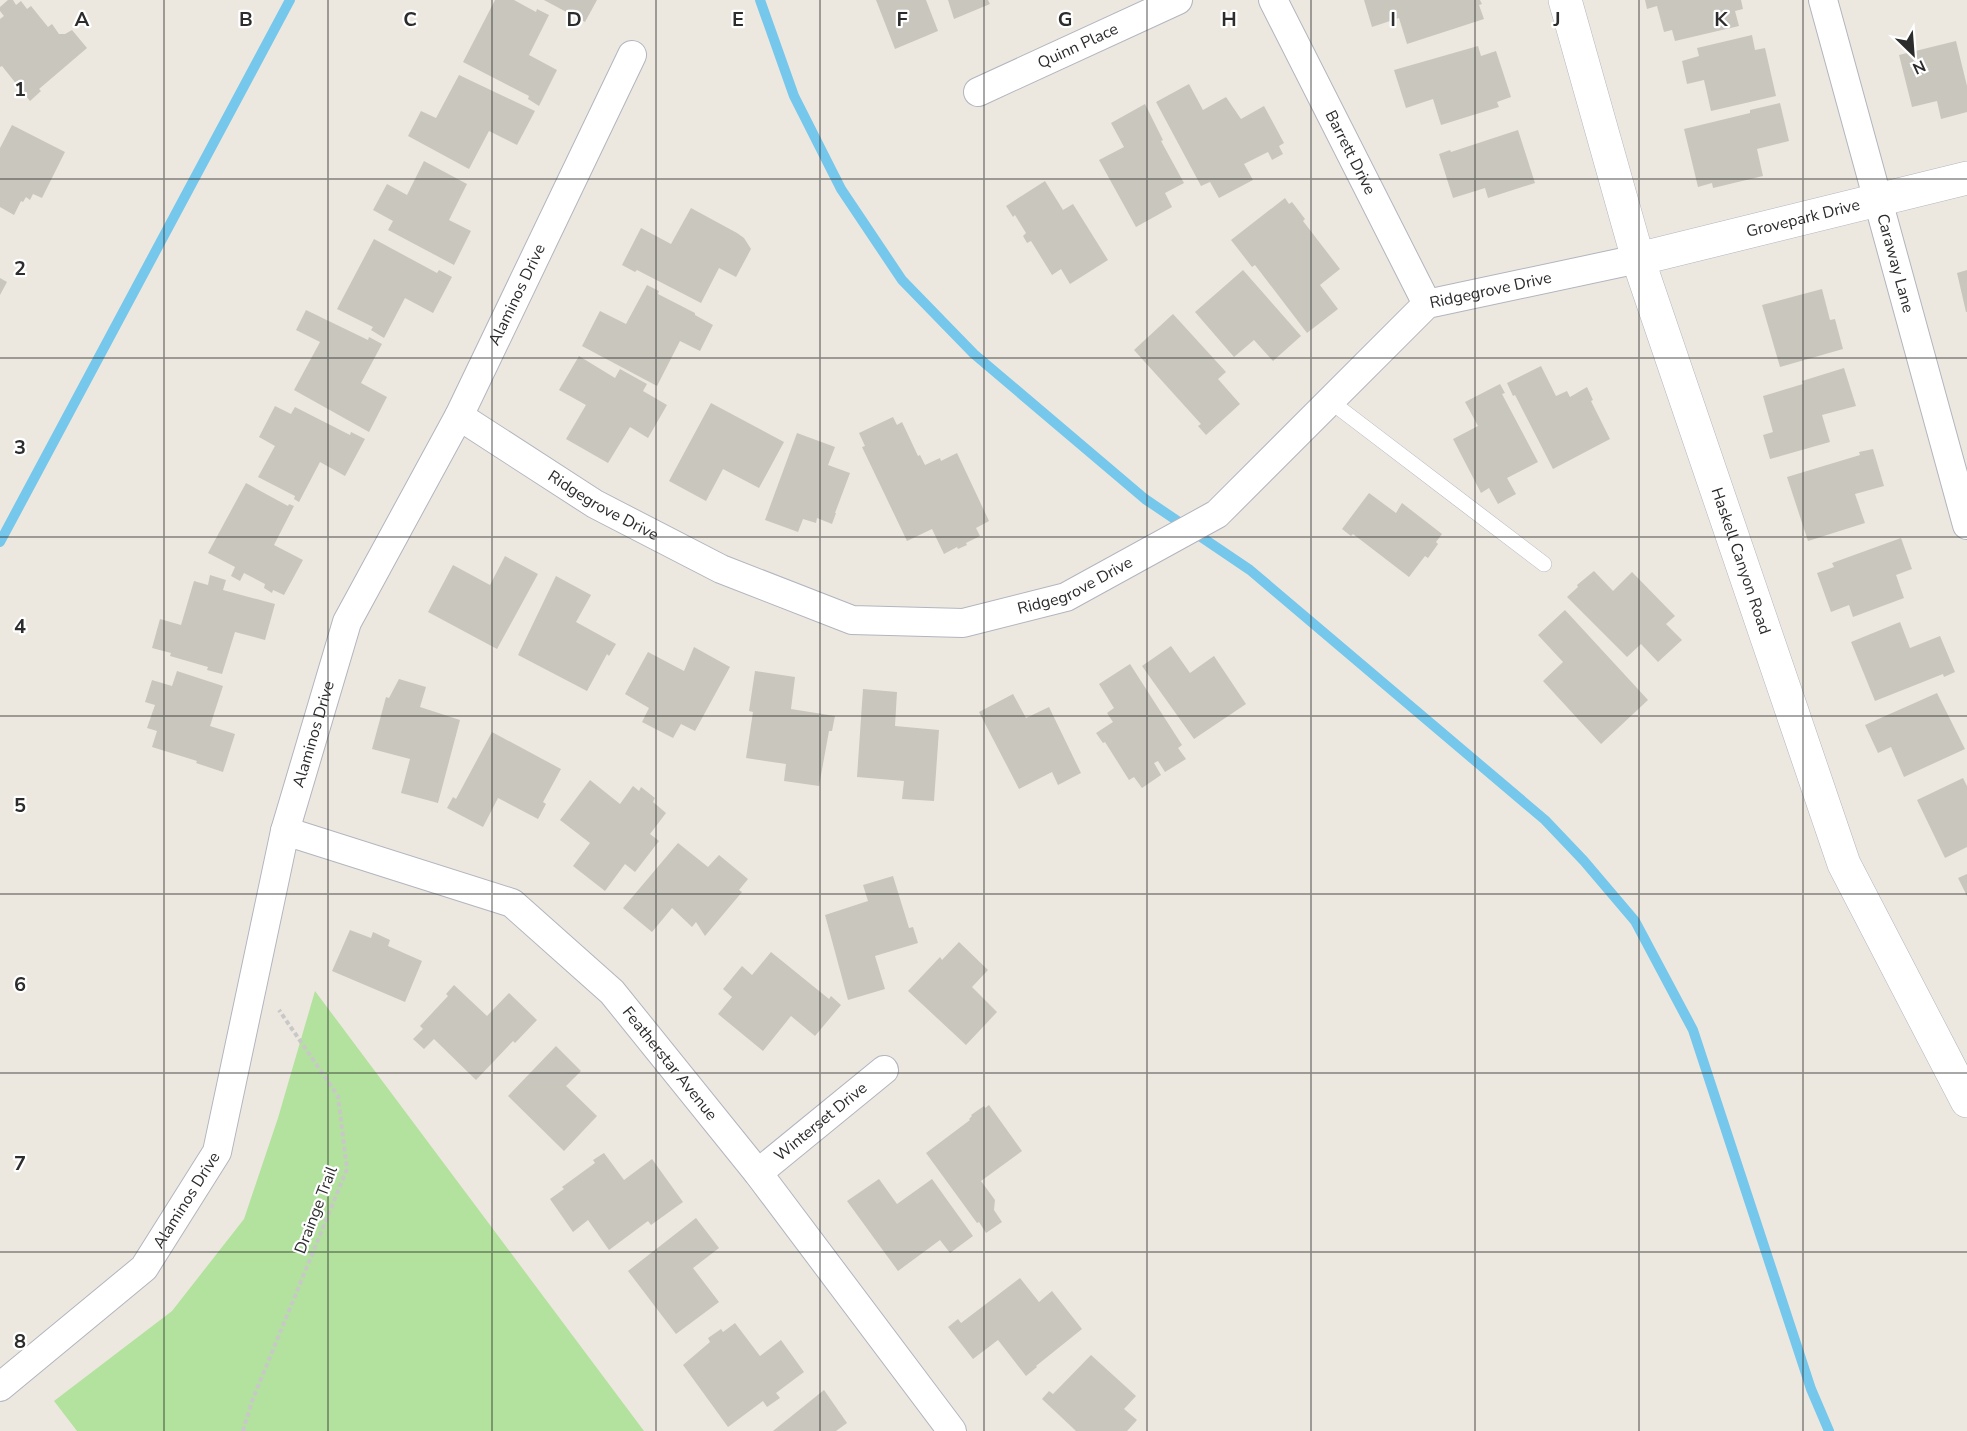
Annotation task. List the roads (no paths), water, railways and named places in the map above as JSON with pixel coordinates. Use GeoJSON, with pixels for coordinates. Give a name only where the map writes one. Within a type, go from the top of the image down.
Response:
{"type":"FeatureCollection","features":[{"type":"Feature","properties":{"kind":"main road","name":"Haskell Canyon Road"},"geometry":{"type":"LineString","coordinates":[[1565,0],[1638,259],[1844,864],[1967,1101]]}},
{"type":"Feature","properties":{"kind":"main road","name":"Grovepark Drive"},"geometry":{"type":"LineString","coordinates":[[1638,259],[1967,178]]}},
{"type":"Feature","properties":{"kind":"street","name":"Quinn Place"},"geometry":{"type":"LineString","coordinates":[[978,92],[1178,0]]}},
{"type":"Feature","properties":{"kind":"street","name":"Barrett Drive"},"geometry":{"type":"LineString","coordinates":[[1273,0],[1427,304]]}},
{"type":"Feature","properties":{"kind":"street","name":"Caraway Lane"},"geometry":{"type":"LineString","coordinates":[[1823,0],[1967,525]]}},
{"type":"Feature","properties":{"kind":"street","name":"Alaminos Drive"},"geometry":{"type":"LineString","coordinates":[[0,1387],[144,1268],[217,1152],[285,831],[347,622],[459,416],[632,56]]}},
{"type":"Feature","properties":{"kind":"street","name":"Ridgegrove Drive"},"geometry":{"type":"LineString","coordinates":[[459,416],[595,504],[721,569],[852,620],[963,623],[1066,597],[1217,514],[1427,304],[1638,259]]}},
{"type":"Feature","properties":{"kind":"street","name":"Featherstar Avenue"},"geometry":{"type":"LineString","coordinates":[[285,831],[512,903],[612,992],[758,1173],[952,1431]]}},
{"type":"Feature","properties":{"kind":"street","name":"Winterset Drive"},"geometry":{"type":"LineString","coordinates":[[758,1173],[884,1070]]}},
{"type":"Feature","properties":{"kind":"lane"},"geometry":{"type":"LineString","coordinates":[[1330,401],[1545,564]]}},
{"type":"Feature","properties":{"kind":"waterway"},"geometry":{"type":"LineString","coordinates":[[0,542],[290,0]]}},
{"type":"Feature","properties":{"kind":"waterway"},"geometry":{"type":"LineString","coordinates":[[760,0],[794,96],[841,189],[902,280],[974,354],[1145,499],[1250,570],[1545,820],[1584,861],[1635,921],[1693,1030],[1811,1389],[1829,1431]]}}]}
